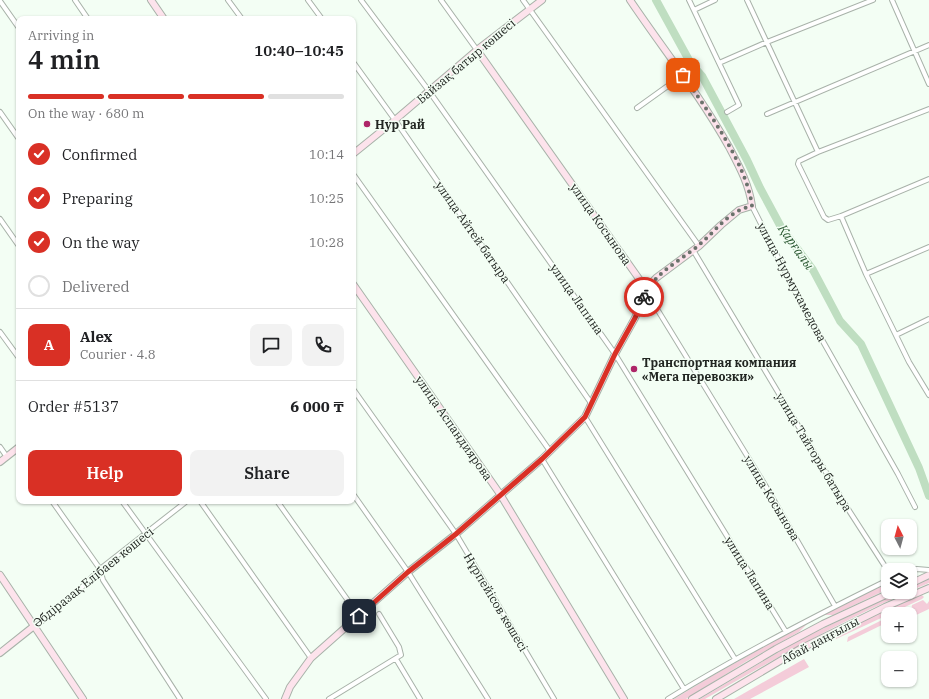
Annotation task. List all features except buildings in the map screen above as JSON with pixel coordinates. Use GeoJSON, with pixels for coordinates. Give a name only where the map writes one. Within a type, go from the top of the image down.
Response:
{"type":"FeatureCollection","features":[{"type":"Feature","properties":{"kind":"street"},"geometry":{"type":"LineString","coordinates":[[75,0],[86,16]]}},
{"type":"Feature","properties":{"kind":"street"},"geometry":{"type":"LineString","coordinates":[[151,0],[162,16]]}},
{"type":"Feature","properties":{"kind":"street"},"geometry":{"type":"LineString","coordinates":[[228,0],[240,16]]}},
{"type":"Feature","properties":{"kind":"street"},"geometry":{"type":"LineString","coordinates":[[308,0],[320,16]]}},
{"type":"Feature","properties":{"kind":"street","name":"улица Лапина"},"geometry":{"type":"LineString","coordinates":[[361,0],[429,91],[615,354],[786,632]]}},
{"type":"Feature","properties":{"kind":"street","name":"улица Косынова"},"geometry":{"type":"LineString","coordinates":[[441,0],[642,283],[765,485],[836,606]]}},
{"type":"Feature","properties":{"kind":"street"},"geometry":{"type":"LineString","coordinates":[[523,0],[699,246]]}},
{"type":"Feature","properties":{"kind":"street","name":"Байзақ батыр көшесі"},"geometry":{"type":"LineString","coordinates":[[356,152],[396,120],[477,50],[542,0]]}},
{"type":"Feature","properties":{"kind":"street","name":"улица Нурмухамедова"},"geometry":{"type":"LineString","coordinates":[[630,0],[707,110],[742,171],[751,195],[752,206],[799,299],[898,474],[915,507]]}},
{"type":"Feature","properties":{"kind":"street"},"geometry":{"type":"LineString","coordinates":[[689,0],[738,105],[727,112]]}},
{"type":"Feature","properties":{"kind":"street"},"geometry":{"type":"LineString","coordinates":[[694,10],[715,0]]}},
{"type":"Feature","properties":{"kind":"street"},"geometry":{"type":"LineString","coordinates":[[747,0],[818,152]]}},
{"type":"Feature","properties":{"kind":"street"},"geometry":{"type":"LineString","coordinates":[[718,63],[766,42],[873,0]]}},
{"type":"Feature","properties":{"kind":"street"},"geometry":{"type":"LineString","coordinates":[[892,0],[929,84]]}},
{"type":"Feature","properties":{"kind":"street"},"geometry":{"type":"LineString","coordinates":[[0,2],[16,24]]}},
{"type":"Feature","properties":{"kind":"street"},"geometry":{"type":"LineString","coordinates":[[767,114],[929,45]]}},
{"type":"Feature","properties":{"kind":"street","name":"улица Айтей батыра"},"geometry":{"type":"LineString","coordinates":[[356,66],[396,120],[592,402]]}},
{"type":"Feature","properties":{"kind":"street"},"geometry":{"type":"LineString","coordinates":[[637,108],[683,75]]}},
{"type":"Feature","properties":{"kind":"street"},"geometry":{"type":"LineString","coordinates":[[929,109],[818,152],[799,161],[798,164],[824,217],[828,220],[929,179]]}},
{"type":"Feature","properties":{"kind":"street"},"geometry":{"type":"LineString","coordinates":[[0,112],[16,135]]}},
{"type":"Feature","properties":{"kind":"street"},"geometry":{"type":"LineString","coordinates":[[356,178],[550,451]]}},
{"type":"Feature","properties":{"kind":"street"},"geometry":{"type":"LineString","coordinates":[[286,699],[290,687],[311,658],[408,572],[456,534],[500,494],[542,459],[585,417],[615,354],[635,318],[649,285],[692,249],[699,246],[721,225],[740,210],[752,206]]}},
{"type":"Feature","properties":{"kind":"street"},"geometry":{"type":"LineString","coordinates":[[841,216],[866,274],[909,362],[929,394]]}},
{"type":"Feature","properties":{"kind":"street"},"geometry":{"type":"LineString","coordinates":[[0,219],[16,242]]}},
{"type":"Feature","properties":{"kind":"street"},"geometry":{"type":"LineString","coordinates":[[866,274],[929,247]]}},
{"type":"Feature","properties":{"kind":"street","name":"улица Тайторы батыра"},"geometry":{"type":"LineString","coordinates":[[692,249],[848,510],[883,563]]}},
{"type":"Feature","properties":{"kind":"street","name":"улица Аспандиярова"},"geometry":{"type":"LineString","coordinates":[[356,288],[500,494],[624,699]]}},
{"type":"Feature","properties":{"kind":"street"},"geometry":{"type":"LineString","coordinates":[[896,335],[929,319]]}},
{"type":"Feature","properties":{"kind":"street"},"geometry":{"type":"LineString","coordinates":[[0,332],[16,354]]}},
{"type":"Feature","properties":{"kind":"street","name":"Нұрпейісов көшесі"},"geometry":{"type":"LineString","coordinates":[[356,393],[456,534],[554,699]]}},
{"type":"Feature","properties":{"kind":"street"},"geometry":{"type":"LineString","coordinates":[[585,417],[735,659]]}},
{"type":"Feature","properties":{"kind":"street"},"geometry":{"type":"LineString","coordinates":[[0,447],[7,458]]}},
{"type":"Feature","properties":{"kind":"street"},"geometry":{"type":"LineString","coordinates":[[0,462],[16,452]]}},
{"type":"Feature","properties":{"kind":"street"},"geometry":{"type":"LineString","coordinates":[[542,459],[684,689]]}},
{"type":"Feature","properties":{"kind":"street"},"geometry":{"type":"LineString","coordinates":[[356,498],[408,572],[488,699]]}},
{"type":"Feature","properties":{"kind":"street"},"geometry":{"type":"LineString","coordinates":[[54,504],[100,569],[103,580],[180,699]]}},
{"type":"Feature","properties":{"kind":"street"},"geometry":{"type":"LineString","coordinates":[[124,504],[266,699]]}},
{"type":"Feature","properties":{"kind":"street","name":"Әбдіразақ Елібаев көшесі"},"geometry":{"type":"LineString","coordinates":[[0,653],[76,593],[100,569],[183,504]]}},
{"type":"Feature","properties":{"kind":"street"},"geometry":{"type":"LineString","coordinates":[[202,504],[311,658]]}},
{"type":"Feature","properties":{"kind":"street"},"geometry":{"type":"LineString","coordinates":[[279,504],[359,616]]}},
{"type":"Feature","properties":{"kind":"street"},"geometry":{"type":"LineString","coordinates":[[917,569],[929,570]]}},
{"type":"Feature","properties":{"kind":"street"},"geometry":{"type":"LineString","coordinates":[[0,575],[83,699]]}},
{"type":"Feature","properties":{"kind":"street"},"geometry":{"type":"LineString","coordinates":[[917,581],[929,575]]}},
{"type":"Feature","properties":{"kind":"street"},"geometry":{"type":"LineString","coordinates":[[668,699],[735,659],[881,584]]}},
{"type":"Feature","properties":{"kind":"street","name":"Абай даңғылы"},"geometry":{"type":"LineString","coordinates":[[716,699],[800,649],[885,607],[929,588]]}},
{"type":"Feature","properties":{"kind":"street","name":"Абай даңғылы"},"geometry":{"type":"LineString","coordinates":[[692,699],[823,624],[881,597]]}},
{"type":"Feature","properties":{"kind":"street"},"geometry":{"type":"LineString","coordinates":[[329,699],[401,655],[401,651],[379,614]]}},
{"type":"Feature","properties":{"kind":"street"},"geometry":{"type":"LineString","coordinates":[[396,659],[420,699]]}},
{"type":"Feature","properties":{"kind":"shaded area"},"geometry":{"type":"Polygon","coordinates":[[[929,579],[929,583],[917,588],[917,584],[929,579]]]}},
{"type":"Feature","properties":{"kind":"shaded area"},"geometry":{"type":"Polygon","coordinates":[[[881,586],[881,592],[833,615],[823,615],[881,586]]]}},
{"type":"Feature","properties":{"kind":"shaded area"},"geometry":{"type":"Polygon","coordinates":[[[921,594],[924,597],[905,607],[893,607],[910,599],[917,599],[917,596],[921,594]]]}},
{"type":"Feature","properties":{"kind":"shaded area"},"geometry":{"type":"Polygon","coordinates":[[[884,599],[893,599],[830,629],[705,699],[700,699],[799,640],[884,599]]]}},
{"type":"Feature","properties":{"kind":"shaded area"},"geometry":{"type":"Polygon","coordinates":[[[923,600],[927,604],[929,601],[929,609],[917,615],[917,607],[912,607],[912,605],[923,600]]]}},
{"type":"Feature","properties":{"kind":"shaded area"},"geometry":{"type":"Polygon","coordinates":[[[881,613],[881,618],[836,639],[835,637],[844,630],[881,613]]]}},
{"type":"Feature","properties":{"kind":"shaded area"},"geometry":{"type":"Polygon","coordinates":[[[881,620],[881,625],[847,642],[848,637],[881,620]]]}},
{"type":"Feature","properties":{"kind":"shaded area"},"geometry":{"type":"Polygon","coordinates":[[[806,623],[807,624],[799,632],[747,661],[686,699],[674,699],[712,676],[806,623]]]}},
{"type":"Feature","properties":{"kind":"shaded area"},"geometry":{"type":"Polygon","coordinates":[[[804,659],[809,667],[750,699],[734,699],[804,659]]]}},
{"type":"Feature","properties":{"kind":"waterway","name":"Қарғалы"},"geometry":{"type":"LineString","coordinates":[[656,0],[690,62],[702,76],[781,227],[813,270],[840,321],[861,344],[919,468],[929,496]]}},
{"type":"Feature","properties":{"kind":"way so far"},"geometry":{"type":"LineString","coordinates":[[644,297],[649,285],[656,278],[692,249],[699,246],[721,225],[740,210],[752,206],[751,195],[742,171],[707,110],[683,75]]}},
{"type":"Feature","properties":{"kind":"place","name":"Нур Рай"},"geometry":{"type":"Point","coordinates":[367,124]}},
{"type":"Feature","properties":{"kind":"place","name":"Транспортная компания «Мега перевозки»"},"geometry":{"type":"Point","coordinates":[634,369]}},
{"type":"Feature","properties":{"kind":"route"},"geometry":{"type":"LineString","coordinates":[[359,616],[408,572],[456,534],[500,494],[542,459],[585,417],[644,297]]}}]}
